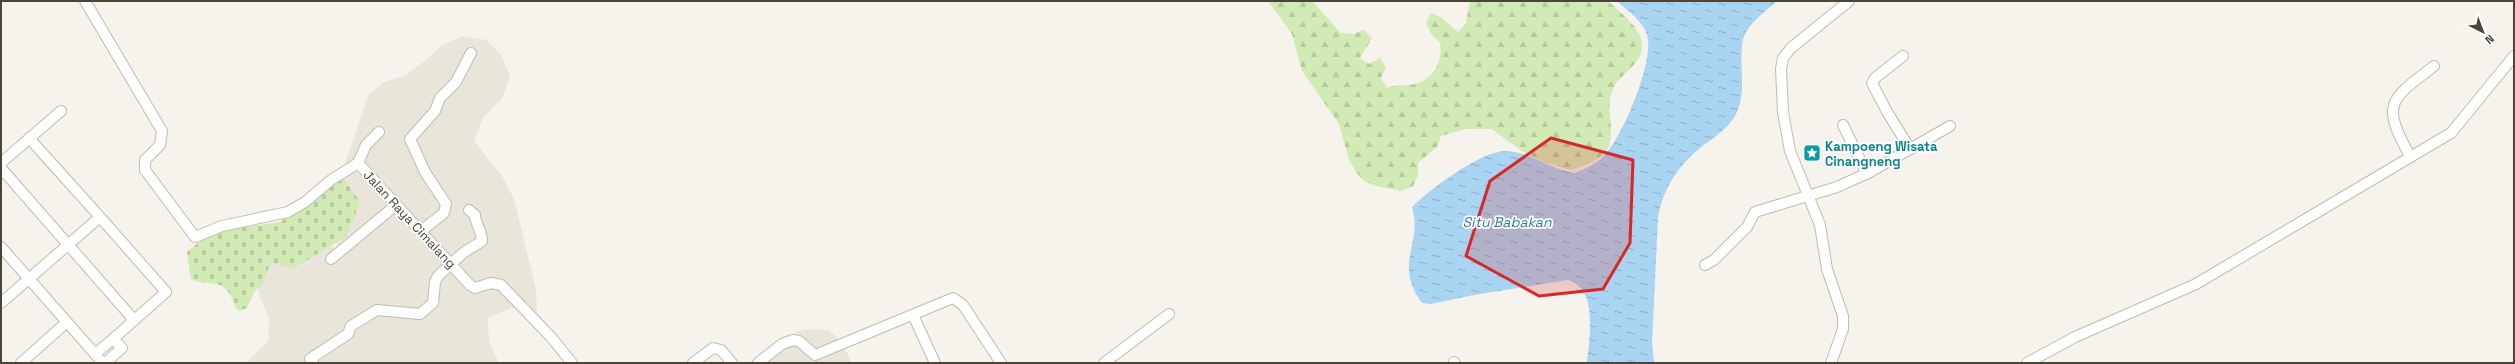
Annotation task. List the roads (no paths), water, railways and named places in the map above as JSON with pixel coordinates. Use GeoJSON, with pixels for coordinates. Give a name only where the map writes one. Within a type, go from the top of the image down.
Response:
{"type":"FeatureCollection","features":[{"type":"Feature","properties":{"kind":"street","name":"Jalan Raya Cimalang"},"geometry":{"type":"LineString","coordinates":[[85,1],[162,131],[160,144],[144,160],[143,167],[195,237],[222,226],[288,212],[301,204],[330,180],[358,163],[473,287],[496,283],[506,289],[551,337],[572,363]]}},
{"type":"Feature","properties":{"kind":"street"},"geometry":{"type":"LineString","coordinates":[[1831,363],[1843,329],[1843,316],[1827,269],[1820,225],[1790,151],[1783,112],[1781,69],[1784,58],[1791,48],[1849,1]]}},
{"type":"Feature","properties":{"kind":"street"},"geometry":{"type":"LineString","coordinates":[[421,230],[444,213],[446,204],[424,172],[410,139],[435,111],[440,98],[456,82],[471,53]]}},
{"type":"Feature","properties":{"kind":"street"},"geometry":{"type":"LineString","coordinates":[[1904,56],[1875,78],[1872,84],[1910,149]]}},
{"type":"Feature","properties":{"kind":"street"},"geometry":{"type":"LineString","coordinates":[[2027,363],[2075,337],[2196,284],[2454,130],[2514,56]]}},
{"type":"Feature","properties":{"kind":"street"},"geometry":{"type":"LineString","coordinates":[[2410,156],[2393,124],[2394,104],[2400,91],[2434,66]]}},
{"type":"Feature","properties":{"kind":"street"},"geometry":{"type":"LineString","coordinates":[[1,163],[61,111]]}},
{"type":"Feature","properties":{"kind":"street"},"geometry":{"type":"LineString","coordinates":[[1844,125],[1867,174]]}},
{"type":"Feature","properties":{"kind":"street"},"geometry":{"type":"LineString","coordinates":[[1705,265],[1714,260],[1747,227],[1755,212],[1837,187],[1867,174],[1950,126]]}},
{"type":"Feature","properties":{"kind":"street"},"geometry":{"type":"LineString","coordinates":[[358,163],[366,145],[379,132]]}},
{"type":"Feature","properties":{"kind":"street"},"geometry":{"type":"LineString","coordinates":[[29,138],[166,292],[95,354]]}},
{"type":"Feature","properties":{"kind":"street"},"geometry":{"type":"LineString","coordinates":[[1,168],[134,320]]}},
{"type":"Feature","properties":{"kind":"street"},"geometry":{"type":"LineString","coordinates":[[331,259],[396,205]]}},
{"type":"Feature","properties":{"kind":"street"},"geometry":{"type":"LineString","coordinates":[[313,363],[310,359],[348,334],[352,326],[377,310],[417,315],[427,310],[434,299],[436,278],[471,247],[482,240],[483,237],[476,227],[475,215],[469,210]]}},
{"type":"Feature","properties":{"kind":"street"},"geometry":{"type":"LineString","coordinates":[[1,303],[100,217]]}},
{"type":"Feature","properties":{"kind":"street"},"geometry":{"type":"LineString","coordinates":[[1,247],[104,363],[122,348],[113,339]]}},
{"type":"Feature","properties":{"kind":"street"},"geometry":{"type":"LineString","coordinates":[[758,363],[788,340],[800,341],[815,355],[898,322],[948,299],[957,299],[966,310],[1000,363]]}},
{"type":"Feature","properties":{"kind":"street"},"geometry":{"type":"LineString","coordinates":[[1104,363],[1117,359],[1169,314]]}},
{"type":"Feature","properties":{"kind":"street"},"geometry":{"type":"LineString","coordinates":[[913,315],[935,363]]}},
{"type":"Feature","properties":{"kind":"street"},"geometry":{"type":"LineString","coordinates":[[21,363],[67,322]]}},
{"type":"Feature","properties":{"kind":"street"},"geometry":{"type":"LineString","coordinates":[[693,363],[713,348],[721,350],[732,363]]}},
{"type":"Feature","properties":{"kind":"water","name":"Situ Babakan"},"geometry":{"type":"Polygon","coordinates":[[[1617,1],[1777,1],[1752,24],[1745,34],[1741,59],[1741,98],[1735,116],[1725,128],[1687,160],[1668,187],[1660,207],[1658,218],[1652,343],[1654,363],[1587,363],[1590,329],[1588,304],[1584,293],[1578,285],[1568,280],[1474,295],[1431,304],[1422,303],[1414,289],[1410,276],[1410,254],[1414,232],[1412,207],[1430,191],[1470,164],[1483,157],[1505,151],[1523,154],[1557,168],[1575,173],[1589,167],[1602,158],[1610,149],[1619,135],[1635,99],[1642,80],[1648,47],[1647,35],[1642,25],[1617,1]]]}},
{"type":"Feature","properties":{"kind":"place","name":"Kampoeng Wisata Cinangneng"},"geometry":{"type":"Point","coordinates":[1812,153]}}]}
